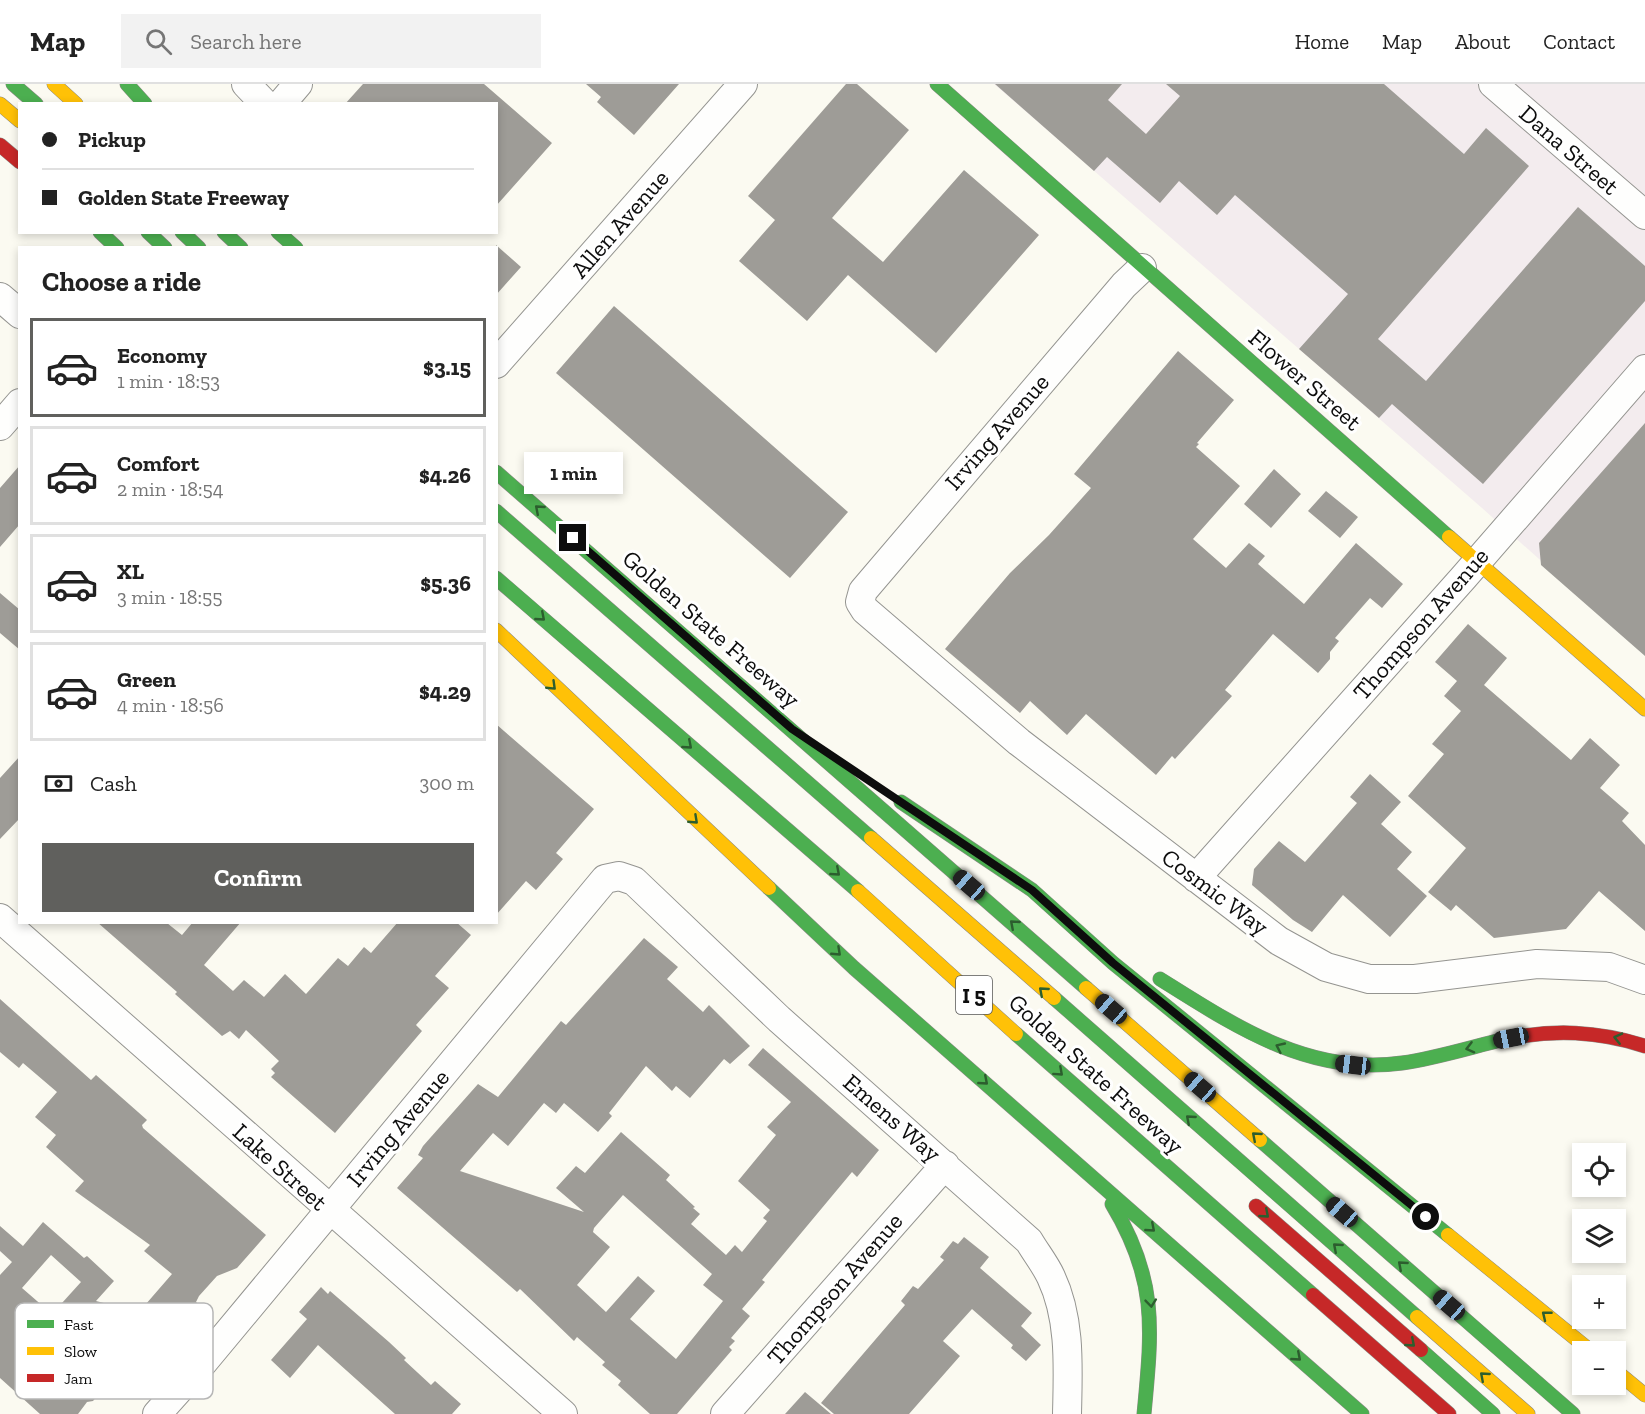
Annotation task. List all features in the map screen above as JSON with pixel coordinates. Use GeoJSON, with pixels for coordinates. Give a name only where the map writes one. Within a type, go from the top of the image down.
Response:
{"type":"FeatureCollection","features":[{"type":"Feature","properties":{"kind":"main road"},"geometry":{"type":"LineString","coordinates":[[13,84],[34,102]]}},
{"type":"Feature","properties":{"kind":"main road"},"geometry":{"type":"LineString","coordinates":[[54,84],[74,102]]}},
{"type":"Feature","properties":{"kind":"main road"},"geometry":{"type":"LineString","coordinates":[[127,84],[143,102]]}},
{"type":"Feature","properties":{"kind":"main road","name":"Flower Street"},"geometry":{"type":"LineString","coordinates":[[937,84],[1142,268],[1645,709]]}},
{"type":"Feature","properties":{"kind":"main road"},"geometry":{"type":"LineString","coordinates":[[0,104],[18,119]]}},
{"type":"Feature","properties":{"kind":"main road"},"geometry":{"type":"LineString","coordinates":[[0,145],[18,161]]}},
{"type":"Feature","properties":{"kind":"main road"},"geometry":{"type":"LineString","coordinates":[[0,156],[18,162]]}},
{"type":"Feature","properties":{"kind":"main road"},"geometry":{"type":"LineString","coordinates":[[102,234],[115,246]]}},
{"type":"Feature","properties":{"kind":"main road"},"geometry":{"type":"LineString","coordinates":[[150,234],[163,246]]}},
{"type":"Feature","properties":{"kind":"main road"},"geometry":{"type":"LineString","coordinates":[[184,234],[197,246]]}},
{"type":"Feature","properties":{"kind":"main road"},"geometry":{"type":"LineString","coordinates":[[226,234],[239,246]]}},
{"type":"Feature","properties":{"kind":"main road"},"geometry":{"type":"LineString","coordinates":[[280,234],[294,246]]}},
{"type":"Feature","properties":{"kind":"main road"},"geometry":{"type":"LineString","coordinates":[[498,462],[520,492]]}},
{"type":"Feature","properties":{"kind":"main road","name":"Golden State Freeway"},"geometry":{"type":"LineString","coordinates":[[498,474],[1573,1414]]}},
{"type":"Feature","properties":{"kind":"main road"},"geometry":{"type":"LineString","coordinates":[[498,514],[813,785],[959,918],[1528,1414]]}},
{"type":"Feature","properties":{"kind":"main road","name":"Golden State Freeway"},"geometry":{"type":"LineString","coordinates":[[498,581],[862,894],[1072,1084],[1449,1414]]}},
{"type":"Feature","properties":{"kind":"main road"},"geometry":{"type":"LineString","coordinates":[[498,632],[642,771],[854,968],[1362,1414]]}},
{"type":"Feature","properties":{"kind":"main road"},"geometry":{"type":"LineString","coordinates":[[792,729],[1032,890],[1088,938],[1113,963],[1578,1341]]}},
{"type":"Feature","properties":{"kind":"main road"},"geometry":{"type":"LineString","coordinates":[[1088,938],[1147,971],[1214,1013],[1272,1044],[1325,1062],[1353,1065],[1413,1062],[1543,1032],[1590,1032],[1645,1046]]}},
{"type":"Feature","properties":{"kind":"main road"},"geometry":{"type":"LineString","coordinates":[[1075,1162],[1108,1198],[1124,1221],[1146,1279],[1152,1303],[1152,1329],[1144,1414]]}},
{"type":"Feature","properties":{"kind":"main road"},"geometry":{"type":"LineString","coordinates":[[1245,1197],[1493,1414]]}},
{"type":"Feature","properties":{"kind":"main road"},"geometry":{"type":"LineString","coordinates":[[1626,1379],[1645,1395]]}},
{"type":"Feature","properties":{"kind":"street"},"geometry":{"type":"LineString","coordinates":[[246,84],[263,102]]}},
{"type":"Feature","properties":{"kind":"street"},"geometry":{"type":"LineString","coordinates":[[283,102],[298,84]]}},
{"type":"Feature","properties":{"kind":"street","name":"Allen Avenue"},"geometry":{"type":"LineString","coordinates":[[498,362],[743,84]]}},
{"type":"Feature","properties":{"kind":"street","name":"Dana Street"},"geometry":{"type":"LineString","coordinates":[[1493,84],[1645,215]]}},
{"type":"Feature","properties":{"kind":"street","name":"Irving Avenue"},"geometry":{"type":"LineString","coordinates":[[860,602],[863,591],[903,542],[1142,268]]}},
{"type":"Feature","properties":{"kind":"street"},"geometry":{"type":"LineString","coordinates":[[0,297],[18,312]]}},
{"type":"Feature","properties":{"kind":"street","name":"Thompson Avenue"},"geometry":{"type":"LineString","coordinates":[[1196,878],[1645,369]]}},
{"type":"Feature","properties":{"kind":"street"},"geometry":{"type":"LineString","coordinates":[[0,426],[18,405]]}},
{"type":"Feature","properties":{"kind":"street","name":"Cosmic Way"},"geometry":{"type":"LineString","coordinates":[[860,602],[866,610],[1019,742],[1279,941],[1326,967],[1369,979],[1415,979],[1537,964],[1609,967],[1645,980]]}},
{"type":"Feature","properties":{"kind":"street","name":"Irving Avenue"},"geometry":{"type":"LineString","coordinates":[[213,1350],[605,879],[619,876]]}},
{"type":"Feature","properties":{"kind":"street","name":"Emens Way"},"geometry":{"type":"LineString","coordinates":[[619,876],[634,881],[779,1019],[1029,1241],[1051,1277],[1065,1321],[1068,1352],[1067,1414]]}},
{"type":"Feature","properties":{"kind":"street","name":"Lake Street"},"geometry":{"type":"LineString","coordinates":[[6,918],[329,1210],[563,1414]]}},
{"type":"Feature","properties":{"kind":"street","name":"Thompson Avenue"},"geometry":{"type":"LineString","coordinates":[[725,1414],[945,1165]]}},
{"type":"Feature","properties":{"kind":"street","name":"Irving Avenue"},"geometry":{"type":"LineString","coordinates":[[157,1414],[170,1399]]}},
{"type":"Feature","properties":{"kind":"shaded area"},"geometry":{"type":"Polygon","coordinates":[[[994,84],[1645,84],[1645,654],[1482,508],[994,84]]]}},
{"type":"Feature","properties":{"kind":"building"},"geometry":{"type":"Polygon","coordinates":[[[363,84],[484,84],[552,143],[498,204],[498,102],[347,102],[363,84]]]}},
{"type":"Feature","properties":{"kind":"building"},"geometry":{"type":"Polygon","coordinates":[[[586,84],[679,84],[634,135],[597,102],[601,97],[586,84]]]}},
{"type":"Feature","properties":{"kind":"building"},"geometry":{"type":"Polygon","coordinates":[[[846,84],[857,84],[909,130],[832,218],[883,262],[964,170],[1039,235],[936,353],[848,275],[807,321],[739,261],[775,220],[748,196],[846,84]]]}},
{"type":"Feature","properties":{"kind":"building"},"geometry":{"type":"Polygon","coordinates":[[[995,84],[1122,84],[1108,100],[1146,134],[1180,96],[1166,84],[1384,84],[1464,154],[1486,128],[1529,166],[1378,339],[1426,381],[1578,207],[1645,266],[1645,301],[1483,484],[1392,404],[1379,418],[1299,349],[1348,294],[1235,195],[1217,215],[1179,181],[1160,203],[1107,157],[1094,171],[995,84]]]}},
{"type":"Feature","properties":{"kind":"building"},"geometry":{"type":"Polygon","coordinates":[[[498,247],[521,267],[498,293],[498,247]]]}},
{"type":"Feature","properties":{"kind":"building"},"geometry":{"type":"Polygon","coordinates":[[[614,306],[848,512],[790,578],[556,373],[614,306]]]}},
{"type":"Feature","properties":{"kind":"building"},"geometry":{"type":"Polygon","coordinates":[[[1178,351],[1234,400],[1196,447],[1240,486],[1193,539],[1226,568],[1249,543],[1265,556],[1258,564],[1304,604],[1356,543],[1403,584],[1382,608],[1370,598],[1335,638],[1339,641],[1330,652],[1330,659],[1318,673],[1273,634],[1225,690],[1232,696],[1175,759],[1172,756],[1156,775],[1086,714],[1067,735],[1030,701],[1020,713],[945,649],[1010,573],[1049,535],[1091,488],[1074,474],[1178,351]]]}},
{"type":"Feature","properties":{"kind":"building"},"geometry":{"type":"Polygon","coordinates":[[[1645,423],[1645,656],[1541,565],[1539,543],[1645,423]]]}},
{"type":"Feature","properties":{"kind":"building"},"geometry":{"type":"Polygon","coordinates":[[[18,467],[18,526],[0,547],[0,488],[18,467]]]}},
{"type":"Feature","properties":{"kind":"building"},"geometry":{"type":"Polygon","coordinates":[[[1274,469],[1301,494],[1271,528],[1244,504],[1274,469]]]}},
{"type":"Feature","properties":{"kind":"building"},"geometry":{"type":"Polygon","coordinates":[[[1326,491],[1358,517],[1340,538],[1308,511],[1326,491]]]}},
{"type":"Feature","properties":{"kind":"building"},"geometry":{"type":"Polygon","coordinates":[[[0,593],[18,608],[18,648],[0,633],[0,593]]]}},
{"type":"Feature","properties":{"kind":"building"},"geometry":{"type":"Polygon","coordinates":[[[1468,624],[1507,658],[1484,685],[1571,760],[1590,738],[1620,765],[1600,788],[1629,813],[1622,821],[1645,845],[1645,931],[1599,891],[1566,929],[1494,938],[1456,905],[1451,911],[1428,892],[1466,848],[1408,796],[1444,754],[1432,744],[1461,711],[1444,696],[1457,681],[1435,662],[1468,624]]]}},
{"type":"Feature","properties":{"kind":"building"},"geometry":{"type":"Polygon","coordinates":[[[498,726],[594,809],[556,853],[563,859],[536,890],[526,881],[498,913],[498,726]]]}},
{"type":"Feature","properties":{"kind":"building"},"geometry":{"type":"Polygon","coordinates":[[[18,758],[18,820],[0,839],[0,778],[18,758]]]}},
{"type":"Feature","properties":{"kind":"building"},"geometry":{"type":"Polygon","coordinates":[[[1370,774],[1401,802],[1381,824],[1412,852],[1397,869],[1427,896],[1390,937],[1343,895],[1312,932],[1293,920],[1252,885],[1254,869],[1279,841],[1305,862],[1357,803],[1350,797],[1370,774]]]}},
{"type":"Feature","properties":{"kind":"building"},"geometry":{"type":"Polygon","coordinates":[[[99,924],[168,924],[182,935],[191,924],[239,924],[204,965],[233,991],[244,980],[264,997],[285,974],[306,994],[338,958],[348,966],[364,947],[371,953],[396,924],[458,924],[471,935],[435,976],[449,988],[416,1025],[422,1031],[335,1133],[271,1077],[275,1073],[271,1069],[279,1061],[246,1030],[239,1039],[230,1031],[222,1036],[175,994],[177,992],[99,924]]]}},
{"type":"Feature","properties":{"kind":"building"},"geometry":{"type":"Polygon","coordinates":[[[644,938],[678,967],[667,979],[703,1012],[709,1005],[750,1046],[730,1064],[724,1059],[690,1098],[676,1086],[672,1091],[646,1066],[609,1113],[612,1116],[598,1132],[564,1103],[556,1113],[544,1103],[508,1146],[493,1133],[460,1171],[584,1212],[556,1188],[576,1166],[585,1173],[621,1132],[670,1175],[666,1180],[695,1207],[693,1208],[700,1214],[691,1224],[726,1255],[735,1245],[742,1252],[767,1221],[763,1218],[770,1210],[738,1181],[776,1135],[767,1127],[791,1102],[748,1065],[763,1048],[879,1150],[857,1177],[852,1172],[762,1280],[765,1282],[742,1309],[750,1316],[731,1338],[735,1341],[729,1347],[732,1350],[677,1414],[650,1414],[618,1385],[621,1381],[602,1365],[605,1362],[577,1337],[574,1341],[520,1289],[517,1292],[397,1188],[423,1158],[418,1155],[423,1146],[478,1084],[498,1097],[561,1021],[566,1025],[644,938]],[[623,1195],[593,1232],[610,1247],[577,1285],[606,1312],[638,1276],[655,1291],[630,1319],[676,1359],[723,1301],[703,1285],[712,1274],[623,1195]]]}},
{"type":"Feature","properties":{"kind":"building"},"geometry":{"type":"Polygon","coordinates":[[[0,999],[91,1080],[96,1075],[138,1112],[147,1120],[142,1125],[143,1128],[266,1235],[237,1268],[217,1276],[199,1296],[197,1303],[147,1303],[172,1274],[144,1251],[150,1245],[75,1191],[84,1181],[46,1147],[56,1135],[35,1117],[57,1092],[23,1063],[19,1068],[0,1052],[0,999]]]}},
{"type":"Feature","properties":{"kind":"building"},"geometry":{"type":"Polygon","coordinates":[[[43,1222],[84,1258],[87,1256],[114,1281],[96,1301],[104,1303],[62,1303],[81,1282],[51,1255],[22,1288],[39,1303],[15,1303],[15,1392],[0,1378],[0,1275],[12,1262],[0,1251],[0,1226],[23,1246],[43,1222]]]}},
{"type":"Feature","properties":{"kind":"building"},"geometry":{"type":"Polygon","coordinates":[[[964,1237],[989,1257],[980,1268],[1032,1313],[1021,1326],[1041,1345],[1026,1361],[1011,1348],[1013,1345],[972,1309],[943,1341],[960,1356],[909,1414],[834,1414],[821,1403],[905,1305],[901,1301],[913,1286],[918,1289],[944,1260],[940,1257],[953,1241],[958,1244],[964,1237]]]}},
{"type":"Feature","properties":{"kind":"building"},"geometry":{"type":"Polygon","coordinates":[[[321,1287],[328,1294],[330,1291],[389,1342],[406,1358],[404,1360],[431,1385],[435,1381],[461,1404],[452,1414],[395,1414],[318,1345],[290,1378],[271,1360],[307,1319],[299,1312],[321,1287]]]}},
{"type":"Feature","properties":{"kind":"building"},"geometry":{"type":"Polygon","coordinates":[[[805,1392],[831,1414],[785,1414],[805,1392]]]}},
{"type":"Feature","properties":{"kind":"building"},"geometry":{"type":"Polygon","coordinates":[[[23,1399],[95,1399],[87,1402],[78,1414],[40,1414],[23,1399]]]}},
{"type":"Feature","properties":{"kind":"traffic: fast"},"geometry":{"type":"LineString","coordinates":[[13,84],[34,102]]}},
{"type":"Feature","properties":{"kind":"traffic: fast"},"geometry":{"type":"LineString","coordinates":[[127,84],[143,102]]}},
{"type":"Feature","properties":{"kind":"traffic: fast"},"geometry":{"type":"LineString","coordinates":[[937,84],[1449,537]]}},
{"type":"Feature","properties":{"kind":"traffic: fast"},"geometry":{"type":"LineString","coordinates":[[102,234],[115,246]]}},
{"type":"Feature","properties":{"kind":"traffic: fast"},"geometry":{"type":"LineString","coordinates":[[150,234],[163,246]]}},
{"type":"Feature","properties":{"kind":"traffic: fast"},"geometry":{"type":"LineString","coordinates":[[184,234],[197,246]]}},
{"type":"Feature","properties":{"kind":"traffic: fast"},"geometry":{"type":"LineString","coordinates":[[226,234],[239,246]]}},
{"type":"Feature","properties":{"kind":"traffic: fast"},"geometry":{"type":"LineString","coordinates":[[280,234],[294,246]]}},
{"type":"Feature","properties":{"kind":"traffic: fast"},"geometry":{"type":"LineString","coordinates":[[498,474],[1086,988]]}},
{"type":"Feature","properties":{"kind":"traffic: fast"},"geometry":{"type":"LineString","coordinates":[[498,513],[871,838]]}},
{"type":"Feature","properties":{"kind":"traffic: fast"},"geometry":{"type":"LineString","coordinates":[[498,580],[858,891]]}},
{"type":"Feature","properties":{"kind":"traffic: fast"},"geometry":{"type":"LineString","coordinates":[[901,802],[1032,890],[1113,963],[1448,1235]]}},
{"type":"Feature","properties":{"kind":"traffic: fast"},"geometry":{"type":"LineString","coordinates":[[769,888],[854,968],[1362,1414]]}},
{"type":"Feature","properties":{"kind":"traffic: fast"},"geometry":{"type":"LineString","coordinates":[[1160,979],[1216,1014],[1274,1044],[1304,1055],[1336,1062],[1368,1065],[1402,1063],[1505,1039]]}},
{"type":"Feature","properties":{"kind":"traffic: fast"},"geometry":{"type":"LineString","coordinates":[[1054,998],[1417,1317]]}},
{"type":"Feature","properties":{"kind":"traffic: fast"},"geometry":{"type":"LineString","coordinates":[[1016,1034],[1313,1295]]}},
{"type":"Feature","properties":{"kind":"traffic: fast"},"geometry":{"type":"LineString","coordinates":[[1260,1140],[1573,1414]]}},
{"type":"Feature","properties":{"kind":"traffic: fast"},"geometry":{"type":"LineString","coordinates":[[1112,1204],[1138,1257],[1148,1306],[1150,1330],[1144,1414]]}},
{"type":"Feature","properties":{"kind":"traffic: fast"},"geometry":{"type":"LineString","coordinates":[[1421,1350],[1493,1414]]}},
{"type":"Feature","properties":{"kind":"traffic: slow"},"geometry":{"type":"LineString","coordinates":[[54,84],[74,102]]}},
{"type":"Feature","properties":{"kind":"traffic: slow"},"geometry":{"type":"LineString","coordinates":[[0,104],[18,119]]}},
{"type":"Feature","properties":{"kind":"traffic: slow"},"geometry":{"type":"LineString","coordinates":[[1449,537],[1645,709]]}},
{"type":"Feature","properties":{"kind":"traffic: slow"},"geometry":{"type":"LineString","coordinates":[[498,632],[769,888]]}},
{"type":"Feature","properties":{"kind":"traffic: slow"},"geometry":{"type":"LineString","coordinates":[[871,838],[1054,998]]}},
{"type":"Feature","properties":{"kind":"traffic: slow"},"geometry":{"type":"LineString","coordinates":[[858,891],[1016,1034]]}},
{"type":"Feature","properties":{"kind":"traffic: slow"},"geometry":{"type":"LineString","coordinates":[[1086,988],[1260,1140]]}},
{"type":"Feature","properties":{"kind":"traffic: slow"},"geometry":{"type":"LineString","coordinates":[[1448,1235],[1578,1341]]}},
{"type":"Feature","properties":{"kind":"traffic: slow"},"geometry":{"type":"LineString","coordinates":[[1417,1317],[1528,1414]]}},
{"type":"Feature","properties":{"kind":"traffic: slow"},"geometry":{"type":"LineString","coordinates":[[1626,1379],[1645,1395]]}},
{"type":"Feature","properties":{"kind":"traffic: jam"},"geometry":{"type":"LineString","coordinates":[[0,145],[18,160]]}},
{"type":"Feature","properties":{"kind":"traffic: jam"},"geometry":{"type":"LineString","coordinates":[[1505,1039],[1541,1034],[1576,1033],[1610,1037],[1645,1046]]}},
{"type":"Feature","properties":{"kind":"traffic: jam"},"geometry":{"type":"LineString","coordinates":[[1256,1206],[1421,1350]]}},
{"type":"Feature","properties":{"kind":"traffic: jam"},"geometry":{"type":"LineString","coordinates":[[1313,1295],[1449,1414]]}},
{"type":"Feature","properties":{"kind":"route"},"geometry":{"type":"LineString","coordinates":[[573,538],[792,729],[1032,890],[1088,938],[1113,963],[1426,1217]]}}]}
